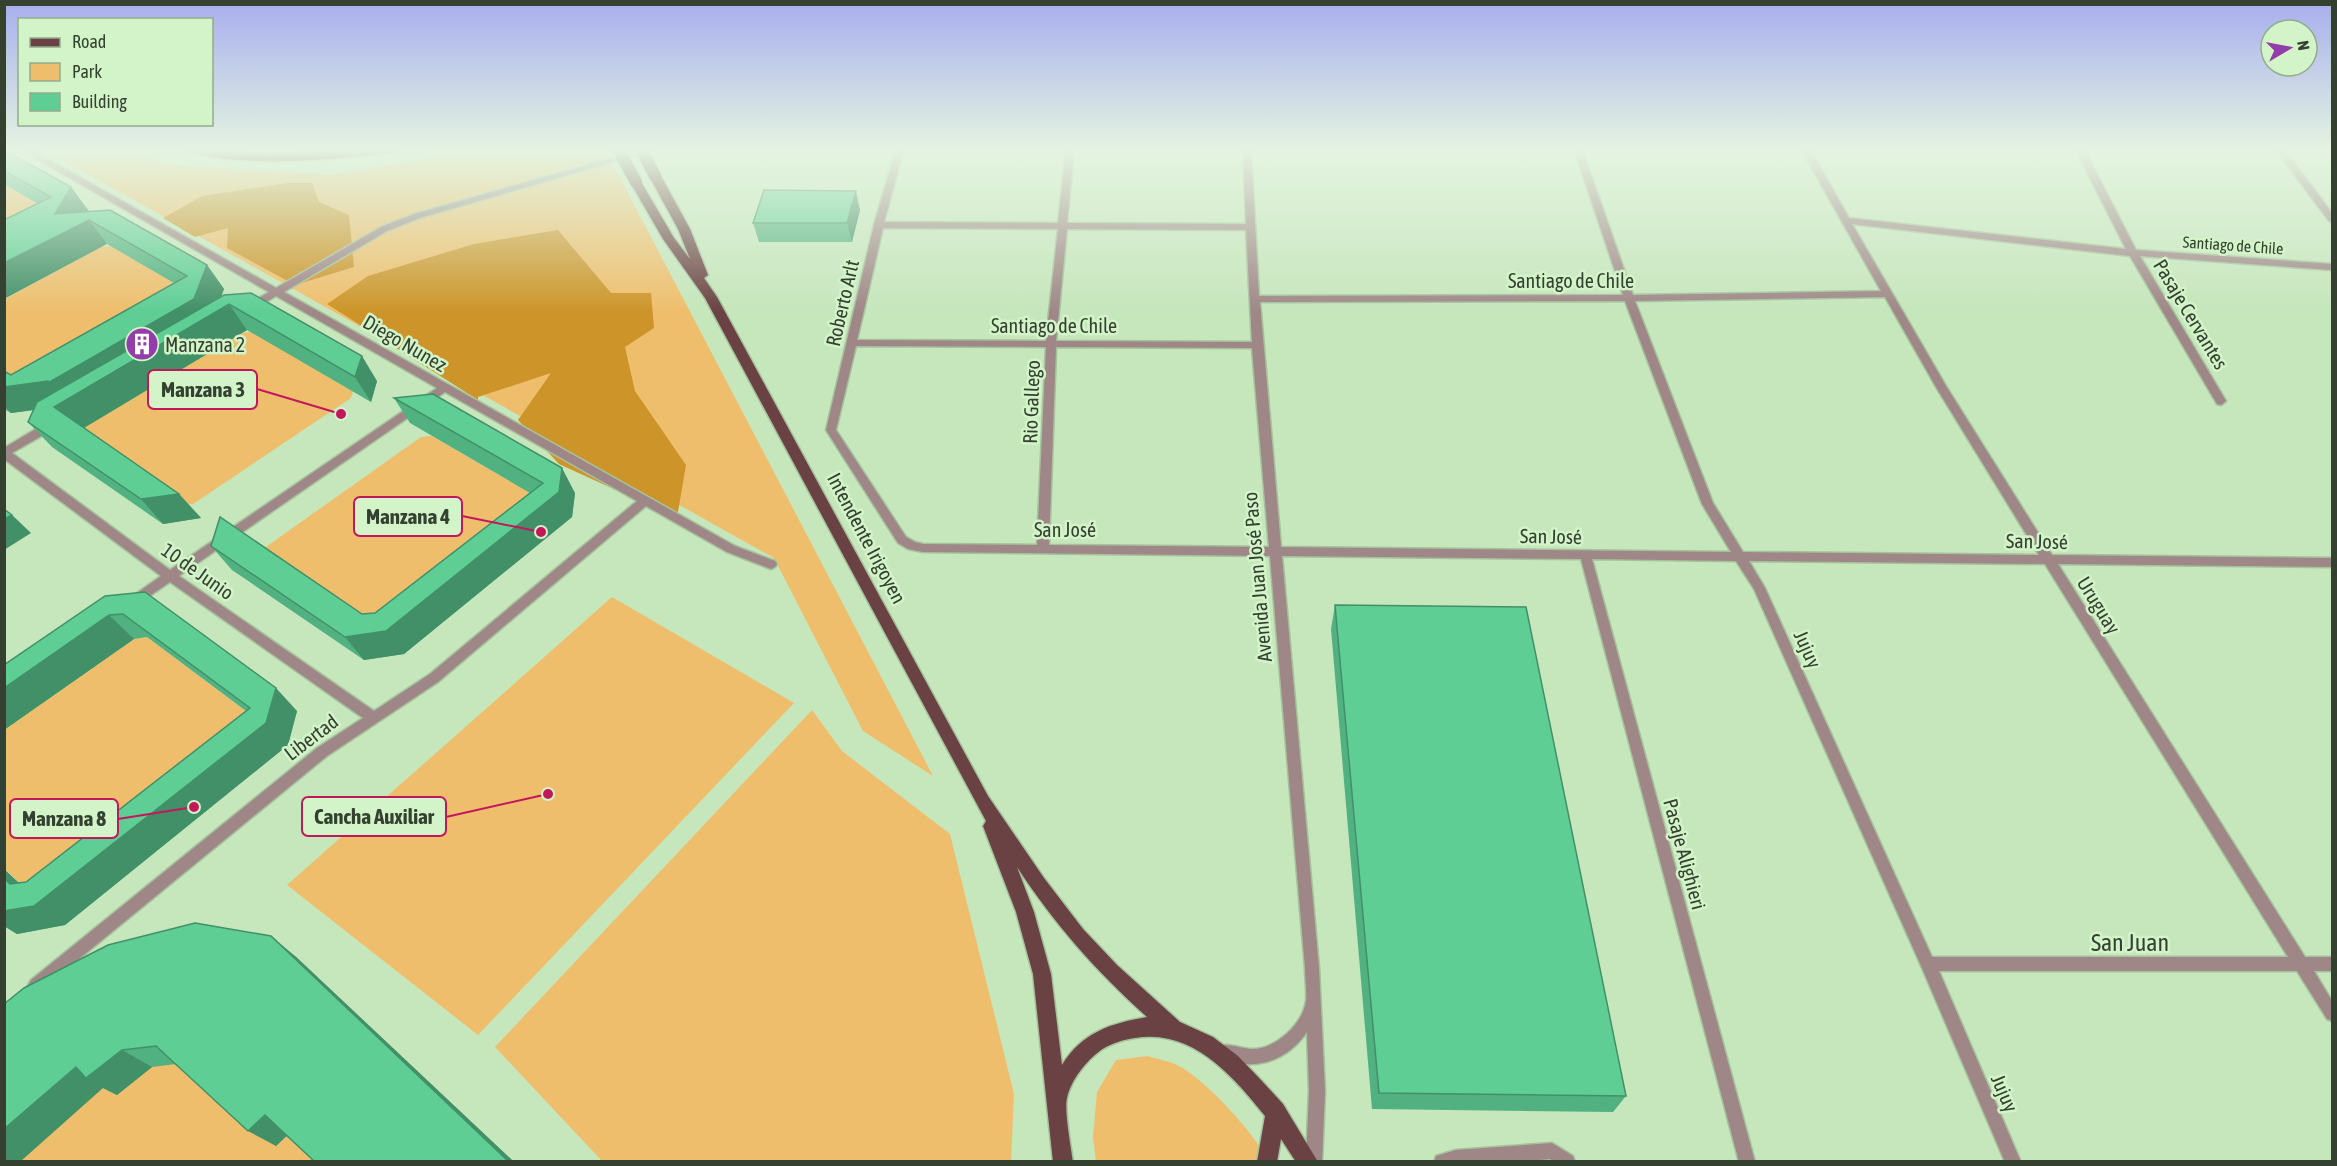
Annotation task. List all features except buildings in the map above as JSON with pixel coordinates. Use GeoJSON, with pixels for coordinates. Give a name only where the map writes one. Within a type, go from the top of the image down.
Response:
{"type":"FeatureCollection","features":[{"type":"Feature","properties":{"kind":"main road","name":"Intendente Irigoyen"},"geometry":{"type":"LineString","coordinates":[[648,203],[669,239],[711,297]]}},
{"type":"Feature","properties":{"kind":"main road","name":"Intendente Irigoyen"},"geometry":{"type":"LineString","coordinates":[[670,203],[684,229],[711,297],[982,801],[1038,884],[1077,935],[1110,971],[1173,1027],[1218,1052],[1248,1079],[1276,1111],[1308,1161]]}},
{"type":"Feature","properties":{"kind":"main road","name":"Intendente Irigoyen"},"geometry":{"type":"LineString","coordinates":[[982,801],[1025,912],[1042,974],[1063,1161]]}},
{"type":"Feature","properties":{"kind":"main road"},"geometry":{"type":"LineString","coordinates":[[1055,1100],[1067,1072],[1078,1055],[1103,1036],[1128,1028],[1173,1027]]}},
{"type":"Feature","properties":{"kind":"main road"},"geometry":{"type":"LineString","coordinates":[[1267,1161],[1276,1111]]}},
{"type":"Feature","properties":{"kind":"street","name":"Diego Nunez"},"geometry":{"type":"LineString","coordinates":[[119,203],[731,549],[771,564]]}},
{"type":"Feature","properties":{"kind":"street"},"geometry":{"type":"LineString","coordinates":[[236,316],[384,229],[417,216],[462,203]]}},
{"type":"Feature","properties":{"kind":"street","name":"Roberto Arlt"},"geometry":{"type":"LineString","coordinates":[[831,430],[885,203]]}},
{"type":"Feature","properties":{"kind":"street","name":"Rio Gallego"},"geometry":{"type":"LineString","coordinates":[[1043,549],[1051,343],[1066,203]]}},
{"type":"Feature","properties":{"kind":"street","name":"Avenida Juan José Paso"},"geometry":{"type":"LineString","coordinates":[[1250,203],[1257,345],[1313,1001],[1317,1091],[1314,1161]]}},
{"type":"Feature","properties":{"kind":"street","name":"Jujuy"},"geometry":{"type":"LineString","coordinates":[[1597,203],[1629,298],[1708,504],[1759,588],[1928,964],[2013,1161]]}},
{"type":"Feature","properties":{"kind":"street","name":"Uruguay"},"geometry":{"type":"LineString","coordinates":[[1836,203],[1886,294],[2048,561],[2332,1014]]}},
{"type":"Feature","properties":{"kind":"street","name":"Pasaje Cervantes"},"geometry":{"type":"LineString","coordinates":[[2107,203],[2133,253],[2222,401]]}},
{"type":"Feature","properties":{"kind":"street"},"geometry":{"type":"LineString","coordinates":[[2320,203],[2332,219]]}},
{"type":"Feature","properties":{"kind":"street","name":"Santiago de Chile"},"geometry":{"type":"LineString","coordinates":[[1846,220],[2133,253],[2332,267]]}},
{"type":"Feature","properties":{"kind":"street"},"geometry":{"type":"LineString","coordinates":[[879,225],[1251,227]]}},
{"type":"Feature","properties":{"kind":"street","name":"Santiago de Chile"},"geometry":{"type":"LineString","coordinates":[[1256,299],[1629,298],[1886,294]]}},
{"type":"Feature","properties":{"kind":"street","name":"Santiago de Chile"},"geometry":{"type":"LineString","coordinates":[[851,343],[1257,345]]}},
{"type":"Feature","properties":{"kind":"street"},"geometry":{"type":"LineString","coordinates":[[121,610],[444,388]]}},
{"type":"Feature","properties":{"kind":"street"},"geometry":{"type":"LineString","coordinates":[[4,453],[65,417]]}},
{"type":"Feature","properties":{"kind":"street","name":"San José"},"geometry":{"type":"LineString","coordinates":[[831,430],[902,540],[912,546],[1586,556],[2332,562]]}},
{"type":"Feature","properties":{"kind":"street","name":"10 de Junio"},"geometry":{"type":"LineString","coordinates":[[4,453],[170,576],[372,717]]}},
{"type":"Feature","properties":{"kind":"street","name":"Libertad"},"geometry":{"type":"LineString","coordinates":[[22,997],[322,752],[434,678],[645,501]]}},
{"type":"Feature","properties":{"kind":"street","name":"Pasaje Alighieri"},"geometry":{"type":"LineString","coordinates":[[1586,556],[1747,1161]]}},
{"type":"Feature","properties":{"kind":"street","name":"San Juan"},"geometry":{"type":"LineString","coordinates":[[1928,964],[2332,964]]}},
{"type":"Feature","properties":{"kind":"street","name":"Avenida Juan José Paso"},"geometry":{"type":"LineString","coordinates":[[1218,1052],[1256,1057],[1275,1052],[1294,1039],[1305,1023],[1313,1001]]}},
{"type":"Feature","properties":{"kind":"street"},"geometry":{"type":"LineString","coordinates":[[1442,1161],[1552,1151],[1567,1161]]}},
{"type":"Feature","properties":{"kind":"green space"},"geometry":{"type":"Polygon","coordinates":[[[5,203],[38,203],[66,220],[5,255],[5,203]]]}},
{"type":"Feature","properties":{"kind":"green space"},"geometry":{"type":"Polygon","coordinates":[[[140,203],[633,203],[933,776],[863,731],[774,558],[140,203]]]}},
{"type":"Feature","properties":{"kind":"green space"},"geometry":{"type":"Polygon","coordinates":[[[111,246],[201,298],[5,380],[5,299],[101,247],[111,246]]]}},
{"type":"Feature","properties":{"kind":"green space"},"geometry":{"type":"Polygon","coordinates":[[[252,332],[353,391],[351,398],[193,504],[181,505],[82,429],[241,333],[252,332]]]}},
{"type":"Feature","properties":{"kind":"green space"},"geometry":{"type":"Polygon","coordinates":[[[432,436],[551,505],[393,637],[263,549],[421,437],[432,436]]]}},
{"type":"Feature","properties":{"kind":"green space"},"geometry":{"type":"Polygon","coordinates":[[[612,597],[794,703],[478,1035],[287,885],[612,597]]]}},
{"type":"Feature","properties":{"kind":"green space"},"geometry":{"type":"Polygon","coordinates":[[[147,637],[267,727],[41,904],[5,869],[4,730],[134,639],[147,637]]]}},
{"type":"Feature","properties":{"kind":"green space"},"geometry":{"type":"Polygon","coordinates":[[[812,710],[842,751],[950,834],[1014,1094],[1011,1161],[602,1161],[495,1047],[812,710]]]}},
{"type":"Feature","properties":{"kind":"green space"},"geometry":{"type":"Polygon","coordinates":[[[295,956],[513,1161],[5,1162],[5,1049],[295,956]]]}},
{"type":"Feature","properties":{"kind":"green space"},"geometry":{"type":"Polygon","coordinates":[[[1147,1056],[1175,1064],[1203,1083],[1242,1123],[1269,1162],[1096,1162],[1093,1137],[1097,1092],[1116,1060],[1147,1056]]]}},
{"type":"Feature","properties":{"kind":"shaded area"},"geometry":{"type":"Polygon","coordinates":[[[189,203],[322,203],[349,215],[354,267],[295,285],[227,248],[228,228],[195,237],[163,218],[189,203]]]}},
{"type":"Feature","properties":{"kind":"shaded area"},"geometry":{"type":"Polygon","coordinates":[[[558,230],[611,293],[651,293],[654,328],[625,347],[635,391],[686,465],[677,518],[559,464],[518,420],[551,373],[478,397],[478,400],[327,304],[368,276],[474,244],[558,230]]]}},
{"type":"Feature","properties":{"kind":"place","name":"Manzana 2"},"geometry":{"type":"Point","coordinates":[142,344]}},
{"type":"Feature","properties":{"kind":"place","name":"Manzana 3"},"geometry":{"type":"Point","coordinates":[341,414]}},
{"type":"Feature","properties":{"kind":"place","name":"Manzana 4"},"geometry":{"type":"Point","coordinates":[541,532]}},
{"type":"Feature","properties":{"kind":"place","name":"Cancha Auxiliar"},"geometry":{"type":"Point","coordinates":[548,794]}},
{"type":"Feature","properties":{"kind":"place","name":"Manzana 8"},"geometry":{"type":"Point","coordinates":[194,807]}}]}
